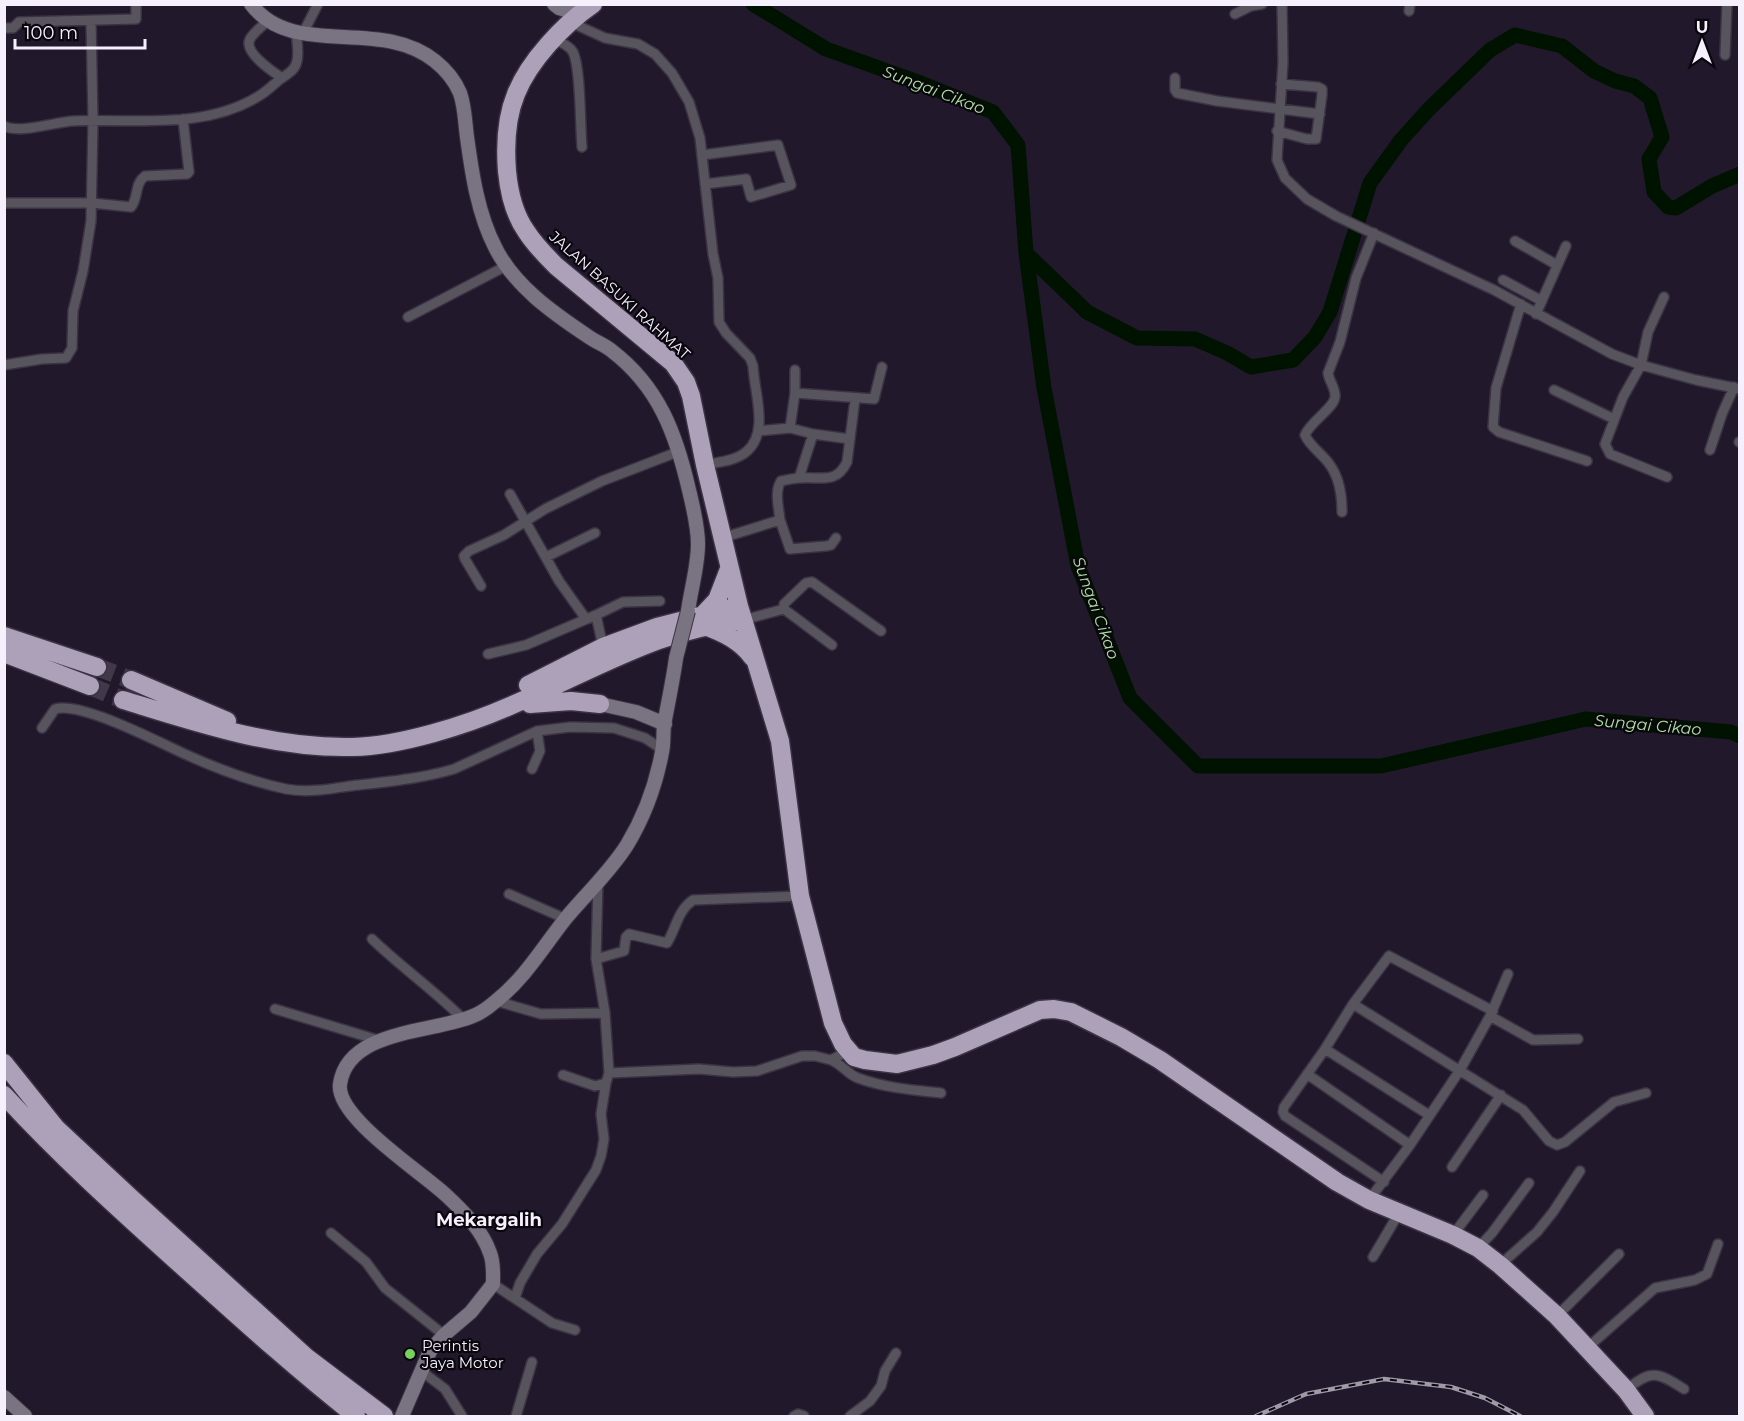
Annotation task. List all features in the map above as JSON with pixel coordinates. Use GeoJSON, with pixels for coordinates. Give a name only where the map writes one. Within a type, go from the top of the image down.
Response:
{"type":"FeatureCollection","features":[{"type":"Feature","properties":{"kind":"highway","name":"JALAN BASUKI RAHMAT"},"geometry":{"type":"LineString","coordinates":[[568,18],[524,78],[509,117],[506,159],[508,180],[516,212],[525,231],[556,266],[681,372],[691,396],[729,567],[755,662],[772,713],[783,759],[800,896],[833,1023],[848,1051]]}},
{"type":"Feature","properties":{"kind":"highway"},"geometry":{"type":"LineString","coordinates":[[698,618],[717,600],[729,567]]}},
{"type":"Feature","properties":{"kind":"highway"},"geometry":{"type":"LineString","coordinates":[[507,708],[657,627],[698,618],[741,613]]}},
{"type":"Feature","properties":{"kind":"highway"},"geometry":{"type":"LineString","coordinates":[[698,618],[726,634],[748,651],[755,662]]}},
{"type":"Feature","properties":{"kind":"highway"},"geometry":{"type":"LineString","coordinates":[[4,636],[97,668]]}},
{"type":"Feature","properties":{"kind":"highway"},"geometry":{"type":"LineString","coordinates":[[4,653],[90,686]]}},
{"type":"Feature","properties":{"kind":"highway"},"geometry":{"type":"LineString","coordinates":[[132,680],[221,719],[264,732],[301,738],[356,741],[415,730],[453,718],[604,655]]}},
{"type":"Feature","properties":{"kind":"highway"},"geometry":{"type":"LineString","coordinates":[[600,704],[588,692],[586,681],[604,655]]}},
{"type":"Feature","properties":{"kind":"highway"},"geometry":{"type":"LineString","coordinates":[[123,700],[237,733],[295,744],[334,747],[356,747],[419,738],[507,708],[543,702],[571,701],[600,704]]}},
{"type":"Feature","properties":{"kind":"highway"},"geometry":{"type":"LineString","coordinates":[[848,1051],[854,1057],[865,1060],[897,1064],[933,1055],[1040,1010],[1054,1009],[1071,1012],[1105,1028],[1160,1060],[1337,1182],[1369,1200],[1453,1235],[1478,1248],[1557,1316],[1626,1390],[1645,1416]]}},
{"type":"Feature","properties":{"kind":"highway"},"geometry":{"type":"LineString","coordinates":[[4,1063],[56,1128],[122,1190],[306,1357],[384,1416]]}},
{"type":"Feature","properties":{"kind":"highway"},"geometry":{"type":"LineString","coordinates":[[4,1095],[45,1139],[120,1209],[296,1369],[356,1416]]}},
{"type":"Feature","properties":{"kind":"street"},"geometry":{"type":"LineString","coordinates":[[4,28],[13,28],[19,22],[136,19],[136,4]]}},
{"type":"Feature","properties":{"kind":"street"},"geometry":{"type":"LineString","coordinates":[[251,4],[259,16],[286,31],[374,37],[397,42],[426,54],[446,71],[462,100],[471,165],[481,210],[493,244],[506,267],[530,292],[547,307],[612,350],[654,394],[662,407],[680,451],[698,542],[698,618],[676,658],[664,724],[663,750],[645,812],[627,844],[532,964],[496,1001],[483,1011],[463,1019],[378,1040],[357,1052],[349,1061],[340,1084],[340,1096],[347,1108],[362,1124],[398,1157],[445,1194],[470,1219],[483,1238],[493,1263],[493,1284],[471,1312],[444,1335],[430,1351],[402,1416]]}},
{"type":"Feature","properties":{"kind":"street"},"geometry":{"type":"LineString","coordinates":[[4,126],[20,128],[71,121],[183,119],[230,109],[260,95],[290,74],[297,60],[300,33],[318,4]]}},
{"type":"Feature","properties":{"kind":"street"},"geometry":{"type":"LineString","coordinates":[[1235,14],[1251,6],[1262,4]]}},
{"type":"Feature","properties":{"kind":"street"},"geometry":{"type":"LineString","coordinates":[[1282,4],[1284,36],[1277,160],[1285,178],[1307,199],[1336,216],[1479,282],[1595,345],[1641,365],[1737,388],[1722,414],[1710,450]]}},
{"type":"Feature","properties":{"kind":"street"},"geometry":{"type":"LineString","coordinates":[[1725,55],[1727,4]]}},
{"type":"Feature","properties":{"kind":"street"},"geometry":{"type":"LineString","coordinates":[[568,18],[569,47],[574,54],[578,76],[582,147]]}},
{"type":"Feature","properties":{"kind":"street"},"geometry":{"type":"LineString","coordinates":[[568,18],[605,38],[638,44],[662,59],[689,102],[697,125],[718,278],[719,322],[726,333],[750,358],[759,418],[758,431],[753,444],[745,453],[733,459],[705,465]]}},
{"type":"Feature","properties":{"kind":"street"},"geometry":{"type":"LineString","coordinates":[[4,365],[66,358],[70,353],[73,311],[88,249],[92,203],[91,21]]}},
{"type":"Feature","properties":{"kind":"street"},"geometry":{"type":"LineString","coordinates":[[268,21],[252,37],[249,42],[250,47],[255,57],[282,78]]}},
{"type":"Feature","properties":{"kind":"street"},"geometry":{"type":"LineString","coordinates":[[1175,78],[1177,93],[1217,101],[1320,114]]}},
{"type":"Feature","properties":{"kind":"street"},"geometry":{"type":"LineString","coordinates":[[1277,131],[1316,140],[1320,114],[1322,89],[1281,84]]}},
{"type":"Feature","properties":{"kind":"street"},"geometry":{"type":"LineString","coordinates":[[4,203],[92,203],[131,207],[135,201],[137,184],[146,176],[187,174],[189,172],[183,119]]}},
{"type":"Feature","properties":{"kind":"street"},"geometry":{"type":"LineString","coordinates":[[702,155],[778,145],[791,185],[751,197],[746,179],[705,184]]}},
{"type":"Feature","properties":{"kind":"street"},"geometry":{"type":"LineString","coordinates":[[1342,512],[1342,495],[1338,479],[1330,465],[1305,435],[1334,400],[1335,393],[1328,373],[1340,342],[1370,231]]}},
{"type":"Feature","properties":{"kind":"street"},"geometry":{"type":"LineString","coordinates":[[1515,241],[1557,266]]}},
{"type":"Feature","properties":{"kind":"street"},"geometry":{"type":"LineString","coordinates":[[1536,314],[1566,246]]}},
{"type":"Feature","properties":{"kind":"street"},"geometry":{"type":"LineString","coordinates":[[408,317],[506,267]]}},
{"type":"Feature","properties":{"kind":"street"},"geometry":{"type":"LineString","coordinates":[[1503,280],[1542,301]]}},
{"type":"Feature","properties":{"kind":"street"},"geometry":{"type":"LineString","coordinates":[[1664,297],[1648,332],[1641,365],[1623,397],[1605,444],[1610,454],[1667,477]]}},
{"type":"Feature","properties":{"kind":"street"},"geometry":{"type":"LineString","coordinates":[[1521,304],[1496,388],[1493,427],[1498,432],[1587,461]]}},
{"type":"Feature","properties":{"kind":"street"},"geometry":{"type":"LineString","coordinates":[[795,393],[874,399],[882,367]]}},
{"type":"Feature","properties":{"kind":"street"},"geometry":{"type":"LineString","coordinates":[[790,428],[795,393],[795,370]]}},
{"type":"Feature","properties":{"kind":"street"},"geometry":{"type":"LineString","coordinates":[[1554,390],[1614,419]]}},
{"type":"Feature","properties":{"kind":"street"},"geometry":{"type":"LineString","coordinates":[[836,538],[831,545],[790,549],[780,520],[778,486],[781,481],[799,478],[828,479],[839,474],[847,462],[855,399]]}},
{"type":"Feature","properties":{"kind":"street"},"geometry":{"type":"LineString","coordinates":[[758,431],[790,428],[850,439]]}},
{"type":"Feature","properties":{"kind":"street"},"geometry":{"type":"LineString","coordinates":[[799,478],[813,434]]}},
{"type":"Feature","properties":{"kind":"street"},"geometry":{"type":"LineString","coordinates":[[481,586],[465,560],[466,553],[504,536],[545,510],[602,481],[680,451]]}},
{"type":"Feature","properties":{"kind":"street"},"geometry":{"type":"LineString","coordinates":[[510,494],[560,581],[586,619]]}},
{"type":"Feature","properties":{"kind":"street"},"geometry":{"type":"LineString","coordinates":[[722,538],[780,520]]}},
{"type":"Feature","properties":{"kind":"street"},"geometry":{"type":"LineString","coordinates":[[546,557],[595,533]]}},
{"type":"Feature","properties":{"kind":"street"},"geometry":{"type":"LineString","coordinates":[[784,609],[784,604],[806,583],[812,582],[881,631]]}},
{"type":"Feature","properties":{"kind":"street"},"geometry":{"type":"LineString","coordinates":[[488,654],[525,645],[622,602],[660,601]]}},
{"type":"Feature","properties":{"kind":"street"},"geometry":{"type":"LineString","coordinates":[[741,613],[784,609],[832,645]]}},
{"type":"Feature","properties":{"kind":"street"},"geometry":{"type":"LineString","coordinates":[[596,615],[604,655]]}},
{"type":"Feature","properties":{"kind":"street"},"geometry":{"type":"LineString","coordinates":[[600,704],[636,712],[664,724]]}},
{"type":"Feature","properties":{"kind":"street"},"geometry":{"type":"LineString","coordinates":[[42,728],[55,709],[66,708],[105,718],[229,772],[296,791],[441,773],[537,731],[570,727],[611,727],[645,738],[663,750]]}},
{"type":"Feature","properties":{"kind":"street"},"geometry":{"type":"LineString","coordinates":[[532,769],[540,751],[537,731]]}},
{"type":"Feature","properties":{"kind":"street"},"geometry":{"type":"LineString","coordinates":[[514,1298],[537,1254],[562,1224],[596,1170],[601,1156],[604,1139],[601,1114],[609,1073],[605,1013],[596,959],[598,882]]}},
{"type":"Feature","properties":{"kind":"street"},"geometry":{"type":"LineString","coordinates":[[509,894],[566,919]]}},
{"type":"Feature","properties":{"kind":"street"},"geometry":{"type":"LineString","coordinates":[[596,959],[624,951],[626,937],[629,934],[667,943],[686,905],[693,900],[800,896]]}},
{"type":"Feature","properties":{"kind":"street"},"geometry":{"type":"LineString","coordinates":[[372,939],[409,973],[440,996],[463,1019]]}},
{"type":"Feature","properties":{"kind":"street"},"geometry":{"type":"LineString","coordinates":[[1384,1182],[1285,1116],[1283,1112],[1284,1107],[1353,1004],[1389,956],[1533,1040],[1578,1039]]}},
{"type":"Feature","properties":{"kind":"street"},"geometry":{"type":"LineString","coordinates":[[1369,1200],[1410,1145],[1460,1070],[1492,1014],[1508,974]]}},
{"type":"Feature","properties":{"kind":"street"},"geometry":{"type":"LineString","coordinates":[[496,1001],[541,1014],[605,1013]]}},
{"type":"Feature","properties":{"kind":"street"},"geometry":{"type":"LineString","coordinates":[[1353,1004],[1523,1110],[1550,1141],[1557,1145],[1565,1142],[1614,1102],[1646,1093]]}},
{"type":"Feature","properties":{"kind":"street"},"geometry":{"type":"LineString","coordinates":[[275,1009],[378,1040]]}},
{"type":"Feature","properties":{"kind":"street"},"geometry":{"type":"LineString","coordinates":[[1325,1049],[1429,1115]]}},
{"type":"Feature","properties":{"kind":"street"},"geometry":{"type":"LineString","coordinates":[[831,1060],[848,1051]]}},
{"type":"Feature","properties":{"kind":"street"},"geometry":{"type":"LineString","coordinates":[[609,1073],[699,1068],[733,1072],[757,1071],[802,1056],[815,1056],[841,1065],[849,1074],[857,1078],[898,1089],[941,1093]]}},
{"type":"Feature","properties":{"kind":"street"},"geometry":{"type":"LineString","coordinates":[[1307,1074],[1410,1145]]}},
{"type":"Feature","properties":{"kind":"street"},"geometry":{"type":"LineString","coordinates":[[563,1075],[595,1086],[606,1083]]}},
{"type":"Feature","properties":{"kind":"street"},"geometry":{"type":"LineString","coordinates":[[1452,1167],[1501,1095]]}},
{"type":"Feature","properties":{"kind":"street"},"geometry":{"type":"LineString","coordinates":[[1500,1265],[1537,1232],[1580,1172]]}},
{"type":"Feature","properties":{"kind":"street"},"geometry":{"type":"LineString","coordinates":[[1478,1248],[1529,1183]]}},
{"type":"Feature","properties":{"kind":"street"},"geometry":{"type":"LineString","coordinates":[[1453,1235],[1484,1195]]}},
{"type":"Feature","properties":{"kind":"street"},"geometry":{"type":"LineString","coordinates":[[1373,1257],[1399,1213]]}},
{"type":"Feature","properties":{"kind":"street"},"geometry":{"type":"LineString","coordinates":[[331,1233],[366,1262],[385,1288],[444,1335]]}},
{"type":"Feature","properties":{"kind":"street"},"geometry":{"type":"LineString","coordinates":[[1587,1348],[1655,1288],[1695,1280],[1707,1274],[1718,1244]]}},
{"type":"Feature","properties":{"kind":"street"},"geometry":{"type":"LineString","coordinates":[[1557,1316],[1619,1254]]}},
{"type":"Feature","properties":{"kind":"street"},"geometry":{"type":"LineString","coordinates":[[493,1284],[552,1323],[575,1330]]}},
{"type":"Feature","properties":{"kind":"street"},"geometry":{"type":"LineString","coordinates":[[850,1416],[870,1401],[881,1386],[885,1371],[896,1353]]}},
{"type":"Feature","properties":{"kind":"street"},"geometry":{"type":"LineString","coordinates":[[516,1416],[532,1362]]}},
{"type":"Feature","properties":{"kind":"street"},"geometry":{"type":"LineString","coordinates":[[420,1370],[445,1389],[462,1416]]}},
{"type":"Feature","properties":{"kind":"street"},"geometry":{"type":"LineString","coordinates":[[1626,1390],[1641,1377],[1654,1375],[1684,1389]]}},
{"type":"Feature","properties":{"kind":"street"},"geometry":{"type":"LineString","coordinates":[[4,1397],[25,1416]]}},
{"type":"Feature","properties":{"kind":"street"},"geometry":{"type":"LineString","coordinates":[[794,1416],[798,1414],[804,1416]]}},
{"type":"Feature","properties":{"kind":"waterway","name":"Sungai Cikao"},"geometry":{"type":"LineString","coordinates":[[753,4],[826,49],[993,112],[1018,145],[1026,253],[1044,388],[1078,566],[1130,698],[1198,766],[1381,766],[1586,719],[1731,732],[1740,736]]}},
{"type":"Feature","properties":{"kind":"waterway"},"geometry":{"type":"LineString","coordinates":[[1026,253],[1087,312],[1137,338],[1195,339],[1251,367],[1293,360],[1315,337],[1330,312],[1370,183],[1401,140],[1429,109],[1490,50],[1515,35],[1562,46],[1594,71],[1615,81],[1634,86],[1650,98],[1662,137],[1649,159],[1654,192],[1668,207],[1676,208],[1712,186],[1740,174]]}},
{"type":"Feature","properties":{"kind":"tunnel"},"geometry":{"type":"LineString","coordinates":[[97,667],[131,680]]}},
{"type":"Feature","properties":{"kind":"tunnel"},"geometry":{"type":"LineString","coordinates":[[90,686],[123,700]]}},
{"type":"Feature","properties":{"kind":"railway"},"geometry":{"type":"LineString","coordinates":[[1256,1416],[1306,1394],[1384,1379],[1451,1387],[1485,1398],[1520,1416]]}},
{"type":"Feature","properties":{"kind":"place","name":"Perintis Jaya Motor"},"geometry":{"type":"Point","coordinates":[410,1354]}},
{"type":"Feature","properties":{"kind":"district","name":"Mekargalih"},"geometry":{"type":"Point","coordinates":[489,1220]}}]}
